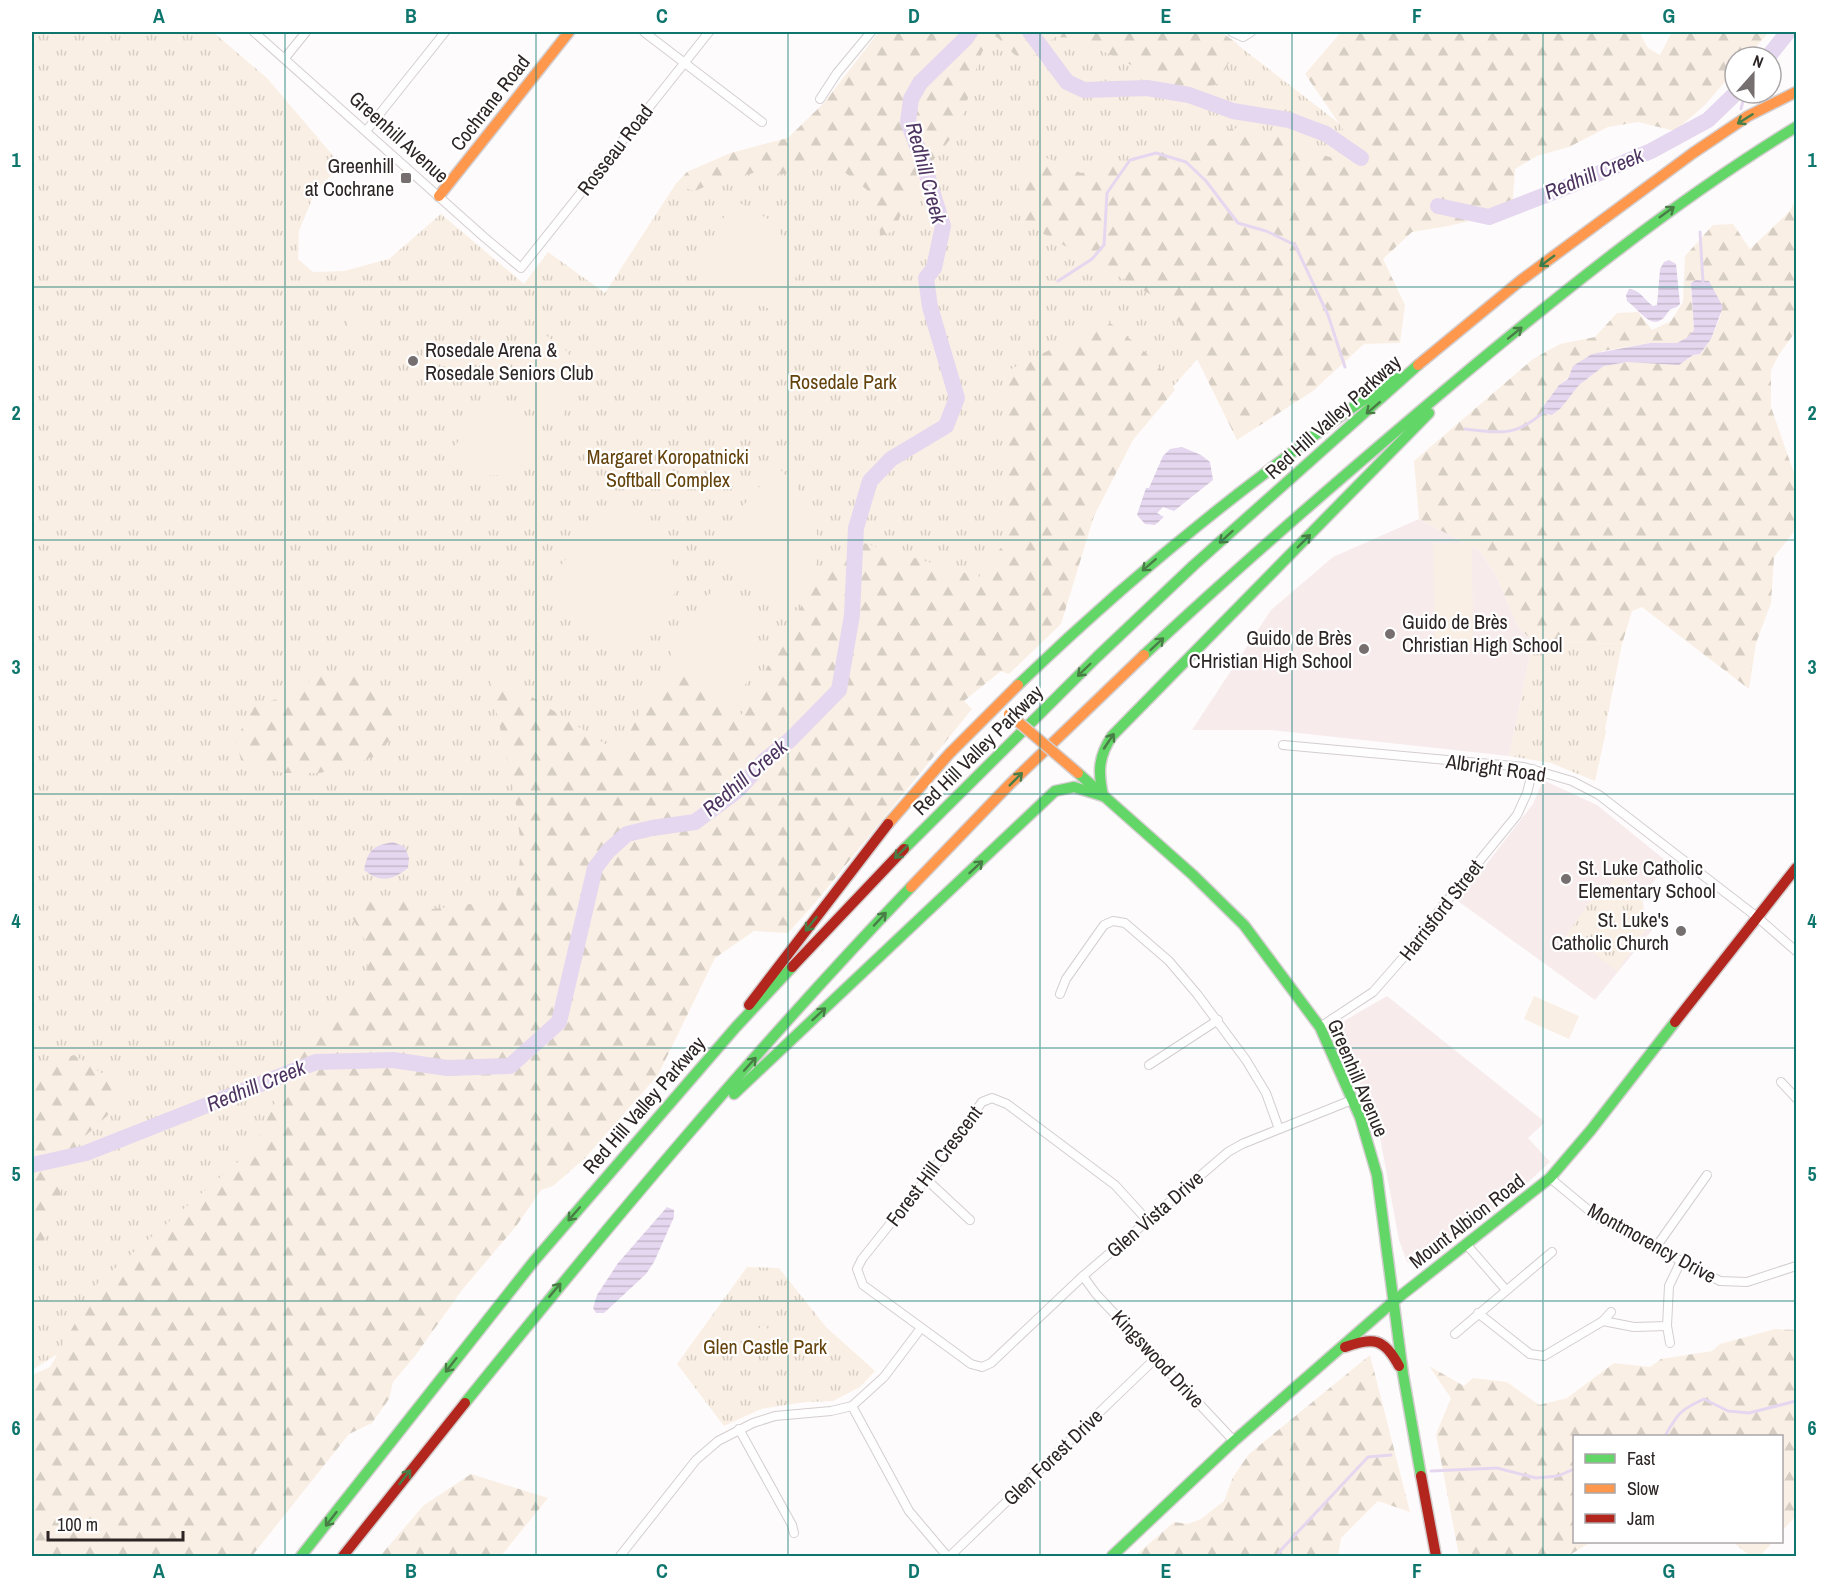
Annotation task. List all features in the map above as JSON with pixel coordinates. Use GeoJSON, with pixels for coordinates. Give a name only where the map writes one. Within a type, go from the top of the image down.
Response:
{"type":"FeatureCollection","features":[{"type":"Feature","properties":{"kind":"main road","name":"Cochrane Road"},"geometry":{"type":"LineString","coordinates":[[439,196],[569,32]]}},
{"type":"Feature","properties":{"kind":"main road","name":"Red Hill Valley Parkway"},"geometry":{"type":"LineString","coordinates":[[301,1557],[534,1260],[736,1027],[895,858],[1097,657],[1194,565],[1415,368],[1520,281],[1693,153],[1748,116],[1797,92]]}},
{"type":"Feature","properties":{"kind":"main road"},"geometry":{"type":"LineString","coordinates":[[343,1557],[546,1301],[683,1139],[874,925],[1025,771],[1248,559],[1362,459],[1665,213],[1751,153],[1797,127]]}},
{"type":"Feature","properties":{"kind":"main road"},"geometry":{"type":"LineString","coordinates":[[736,1027],[759,990],[895,816],[933,772],[998,704],[1128,583],[1190,529],[1382,387],[1415,368]]}},
{"type":"Feature","properties":{"kind":"main road"},"geometry":{"type":"LineString","coordinates":[[1103,796],[1097,772],[1099,762],[1112,736],[1382,463],[1469,370]]}},
{"type":"Feature","properties":{"kind":"main road","name":"Greenhill Avenue"},"geometry":{"type":"LineString","coordinates":[[998,704],[1193,875],[1244,925],[1320,1027],[1360,1118],[1377,1175],[1403,1374],[1436,1557]]}},
{"type":"Feature","properties":{"kind":"main road"},"geometry":{"type":"LineString","coordinates":[[683,1139],[707,1122],[740,1088],[1054,791],[1065,786],[1078,786],[1103,796]]}},
{"type":"Feature","properties":{"kind":"main road","name":"Mount Albion Road"},"geometry":{"type":"LineString","coordinates":[[1112,1557],[1234,1441],[1394,1300],[1550,1178],[1591,1130],[1797,868]]}},
{"type":"Feature","properties":{"kind":"main road"},"geometry":{"type":"LineString","coordinates":[[1339,1349],[1362,1341],[1377,1340],[1386,1344],[1403,1374]]}},
{"type":"Feature","properties":{"kind":"street","name":"Greenhill Avenue"},"geometry":{"type":"LineString","coordinates":[[254,32],[522,268]]}},
{"type":"Feature","properties":{"kind":"street"},"geometry":{"type":"LineString","coordinates":[[285,58],[306,32]]}},
{"type":"Feature","properties":{"kind":"street"},"geometry":{"type":"LineString","coordinates":[[366,131],[446,32]]}},
{"type":"Feature","properties":{"kind":"street"},"geometry":{"type":"LineString","coordinates":[[644,32],[762,122]]}},
{"type":"Feature","properties":{"kind":"street","name":"Rosseau Road"},"geometry":{"type":"LineString","coordinates":[[522,268],[709,32]]}},
{"type":"Feature","properties":{"kind":"street"},"geometry":{"type":"LineString","coordinates":[[820,99],[837,73],[871,32]]}},
{"type":"Feature","properties":{"kind":"street"},"geometry":{"type":"LineString","coordinates":[[1234,34],[1243,38],[1251,32]]}},
{"type":"Feature","properties":{"kind":"street","name":"Albright Road"},"geometry":{"type":"LineString","coordinates":[[1283,745],[1533,769],[1572,781],[1599,795],[1757,917],[1797,951]]}},
{"type":"Feature","properties":{"kind":"street","name":"Harrisford Street"},"geometry":{"type":"LineString","coordinates":[[1320,1027],[1373,992],[1402,959],[1517,815],[1527,793],[1533,769]]}},
{"type":"Feature","properties":{"kind":"street"},"geometry":{"type":"LineString","coordinates":[[1060,994],[1066,980],[1104,925],[1113,921],[1125,923],[1169,962],[1218,1020],[1266,1093],[1279,1129]]}},
{"type":"Feature","properties":{"kind":"street"},"geometry":{"type":"LineString","coordinates":[[1149,1065],[1218,1020]]}},
{"type":"Feature","properties":{"kind":"street"},"geometry":{"type":"LineString","coordinates":[[1781,1082],[1797,1098]]}},
{"type":"Feature","properties":{"kind":"street","name":"Forest Hill Crescent"},"geometry":{"type":"LineString","coordinates":[[982,1367],[971,1364],[863,1285],[857,1269],[862,1259],[926,1179],[982,1102],[992,1098],[1007,1104],[1115,1185],[1147,1220]]}},
{"type":"Feature","properties":{"kind":"street","name":"Glen Vista Drive"},"geometry":{"type":"LineString","coordinates":[[982,1367],[991,1363],[1083,1276],[1228,1152],[1242,1144],[1352,1100]]}},
{"type":"Feature","properties":{"kind":"street"},"geometry":{"type":"LineString","coordinates":[[1656,1247],[1707,1175]]}},
{"type":"Feature","properties":{"kind":"street","name":"Montmorency Drive"},"geometry":{"type":"LineString","coordinates":[[1550,1178],[1598,1218],[1656,1247],[1680,1263],[1720,1281],[1747,1282],[1797,1266]]}},
{"type":"Feature","properties":{"kind":"street"},"geometry":{"type":"LineString","coordinates":[[926,1179],[969,1220]]}},
{"type":"Feature","properties":{"kind":"street"},"geometry":{"type":"LineString","coordinates":[[1467,1245],[1506,1290]]}},
{"type":"Feature","properties":{"kind":"street"},"geometry":{"type":"LineString","coordinates":[[1455,1334],[1552,1252]]}},
{"type":"Feature","properties":{"kind":"street"},"geometry":{"type":"LineString","coordinates":[[1670,1343],[1667,1326],[1669,1286],[1680,1263]]}},
{"type":"Feature","properties":{"kind":"street","name":"Kingswood Drive"},"geometry":{"type":"LineString","coordinates":[[1083,1276],[1096,1294],[1234,1441]]}},
{"type":"Feature","properties":{"kind":"street"},"geometry":{"type":"LineString","coordinates":[[1478,1313],[1530,1354],[1544,1356],[1603,1321],[1611,1312]]}},
{"type":"Feature","properties":{"kind":"street"},"geometry":{"type":"LineString","coordinates":[[1603,1321],[1634,1327],[1667,1326]]}},
{"type":"Feature","properties":{"kind":"street"},"geometry":{"type":"LineString","coordinates":[[620,1557],[696,1460],[718,1441],[739,1429],[775,1416],[831,1411],[852,1406],[884,1377],[921,1328]]}},
{"type":"Feature","properties":{"kind":"street","name":"Glen Forest Drive"},"geometry":{"type":"LineString","coordinates":[[949,1557],[1157,1357]]}},
{"type":"Feature","properties":{"kind":"street"},"geometry":{"type":"LineString","coordinates":[[852,1406],[909,1511],[949,1557]]}},
{"type":"Feature","properties":{"kind":"street"},"geometry":{"type":"LineString","coordinates":[[739,1429],[792,1525],[794,1533]]}},
{"type":"Feature","properties":{"kind":"shaded area"},"geometry":{"type":"Polygon","coordinates":[[[1669,260],[1676,264],[1680,304],[1670,310],[1663,319],[1653,322],[1627,301],[1626,295],[1629,289],[1633,290],[1653,306],[1657,305],[1660,269],[1664,262],[1669,260]]]}},
{"type":"Feature","properties":{"kind":"shaded area"},"geometry":{"type":"Polygon","coordinates":[[[1696,280],[1709,281],[1723,307],[1711,339],[1700,354],[1693,355],[1679,365],[1627,362],[1604,366],[1579,385],[1561,408],[1552,415],[1545,414],[1543,407],[1559,385],[1568,379],[1573,366],[1592,354],[1650,343],[1677,343],[1688,337],[1694,330],[1691,283],[1696,280]]]}},
{"type":"Feature","properties":{"kind":"shaded area"},"geometry":{"type":"Polygon","coordinates":[[[1182,447],[1201,455],[1210,462],[1213,480],[1174,511],[1163,507],[1157,513],[1164,517],[1155,525],[1145,524],[1137,515],[1146,488],[1149,488],[1163,456],[1170,449],[1182,447]]]}},
{"type":"Feature","properties":{"kind":"shaded area","name":"Guido de Brès Christian High School"},"geometry":{"type":"Polygon","coordinates":[[[1419,519],[1480,551],[1496,575],[1518,627],[1533,641],[1509,756],[1271,730],[1192,730],[1271,610],[1333,557],[1419,519]]]}},
{"type":"Feature","properties":{"kind":"shaded area","name":"St. Luke Catholic Elementary School"},"geometry":{"type":"Polygon","coordinates":[[[1543,780],[1597,805],[1670,864],[1642,894],[1644,911],[1652,930],[1595,1000],[1458,901],[1533,804],[1543,780]]]}},
{"type":"Feature","properties":{"kind":"shaded area"},"geometry":{"type":"Polygon","coordinates":[[[393,842],[405,847],[409,858],[408,868],[386,879],[376,877],[364,870],[367,857],[372,850],[393,842]]]}},
{"type":"Feature","properties":{"kind":"shaded area"},"geometry":{"type":"Polygon","coordinates":[[[1387,996],[1545,1122],[1528,1138],[1550,1162],[1523,1187],[1420,1267],[1407,1262],[1399,1240],[1379,1132],[1337,1025],[1387,996]]]}},
{"type":"Feature","properties":{"kind":"shaded area"},"geometry":{"type":"Polygon","coordinates":[[[667,1207],[674,1210],[674,1217],[654,1262],[646,1274],[604,1313],[596,1313],[593,1308],[597,1295],[618,1263],[667,1207]]]}},
{"type":"Feature","properties":{"kind":"green space"},"geometry":{"type":"Polygon","coordinates":[[[32,32],[213,32],[267,78],[341,165],[315,192],[299,231],[298,259],[313,272],[344,271],[389,259],[441,214],[524,284],[548,252],[605,293],[675,185],[687,172],[731,153],[788,138],[824,103],[879,32],[1221,32],[1380,155],[1035,541],[511,907],[61,1352],[32,1370],[32,32]]]}},
{"type":"Feature","properties":{"kind":"green space"},"geometry":{"type":"Polygon","coordinates":[[[879,32],[1221,32],[1238,44],[1218,84],[1193,90],[1176,87],[1076,38],[1054,37],[1041,51],[1024,60],[992,34],[981,55],[959,124],[917,182],[895,230],[880,237],[879,215],[871,193],[843,171],[807,164],[783,174],[753,173],[711,184],[695,191],[675,185],[687,172],[731,153],[788,138],[824,103],[879,32]]]}},
{"type":"Feature","properties":{"kind":"green space"},"geometry":{"type":"Polygon","coordinates":[[[1341,32],[1639,32],[1648,48],[1660,55],[1672,32],[1769,32],[1758,45],[1723,45],[1723,84],[1705,105],[1675,131],[1638,122],[1608,127],[1569,147],[1537,156],[1515,169],[1512,211],[1412,232],[1383,259],[1405,305],[1400,343],[1364,344],[1313,391],[1237,440],[1171,306],[1021,221],[1018,176],[1044,157],[1081,173],[1114,165],[1156,150],[1196,148],[1232,128],[1280,135],[1314,153],[1334,158],[1343,129],[1305,74],[1341,32]]]}},
{"type":"Feature","properties":{"kind":"green space"},"geometry":{"type":"Polygon","coordinates":[[[733,199],[768,219],[785,239],[796,274],[793,295],[781,314],[702,279],[700,265],[733,199]]]}},
{"type":"Feature","properties":{"kind":"green space"},"geometry":{"type":"Polygon","coordinates":[[[1796,199],[1796,331],[1771,370],[1771,407],[1796,479],[1796,529],[1774,557],[1771,603],[1756,643],[1749,689],[1642,607],[1632,611],[1622,644],[1533,641],[1518,627],[1496,575],[1480,551],[1419,519],[1414,461],[1533,359],[1560,344],[1595,337],[1617,313],[1638,312],[1652,330],[1671,321],[1683,302],[1685,256],[1713,225],[1733,224],[1750,249],[1789,212],[1796,199]],[[1709,281],[1691,289],[1694,330],[1688,337],[1678,343],[1650,343],[1603,351],[1559,385],[1545,414],[1552,415],[1561,408],[1579,385],[1604,366],[1627,362],[1687,360],[1693,355],[1700,354],[1711,339],[1721,315],[1709,281]]]}},
{"type":"Feature","properties":{"kind":"green space"},"geometry":{"type":"Polygon","coordinates":[[[357,297],[369,330],[352,336],[340,303],[357,297]]]}},
{"type":"Feature","properties":{"kind":"green space"},"geometry":{"type":"Polygon","coordinates":[[[1099,314],[1151,358],[1175,390],[1133,440],[1094,516],[1061,624],[1009,674],[1001,671],[964,701],[972,709],[815,903],[788,933],[754,931],[715,958],[658,1075],[585,1158],[553,1186],[541,1190],[517,1225],[462,1290],[415,1356],[393,1382],[389,1399],[372,1423],[349,1434],[252,1556],[32,1556],[32,1375],[50,1367],[98,1283],[253,1149],[276,1100],[290,1054],[361,992],[371,952],[346,906],[369,892],[434,909],[516,898],[521,847],[515,797],[487,668],[619,753],[647,699],[678,666],[738,721],[829,556],[857,541],[979,577],[1003,545],[1007,500],[1007,371],[1076,337],[1099,314]]]}},
{"type":"Feature","properties":{"kind":"green space"},"geometry":{"type":"Polygon","coordinates":[[[540,331],[570,356],[575,373],[573,392],[558,424],[510,387],[509,374],[540,331]]]}},
{"type":"Feature","properties":{"kind":"green space"},"geometry":{"type":"Polygon","coordinates":[[[498,403],[547,442],[510,472],[492,475],[482,473],[448,455],[487,404],[498,403]]]}},
{"type":"Feature","properties":{"kind":"green space"},"geometry":{"type":"Polygon","coordinates":[[[777,466],[806,500],[812,512],[818,537],[814,575],[789,617],[718,556],[716,538],[777,466]]]}},
{"type":"Feature","properties":{"kind":"green space"},"geometry":{"type":"Polygon","coordinates":[[[618,499],[655,531],[662,540],[668,550],[675,574],[675,590],[669,606],[630,652],[557,592],[555,572],[618,499]]]}},
{"type":"Feature","properties":{"kind":"green space"},"geometry":{"type":"Polygon","coordinates":[[[1433,543],[1472,543],[1473,645],[1435,645],[1433,543]]]}},
{"type":"Feature","properties":{"kind":"green space"},"geometry":{"type":"Polygon","coordinates":[[[722,579],[738,593],[750,612],[755,626],[756,640],[756,654],[752,669],[730,707],[671,656],[670,642],[722,579]]]}},
{"type":"Feature","properties":{"kind":"green space"},"geometry":{"type":"Polygon","coordinates":[[[1533,641],[1622,644],[1595,781],[1551,763],[1509,756],[1533,641]]]}},
{"type":"Feature","properties":{"kind":"green space"},"geometry":{"type":"Polygon","coordinates":[[[327,671],[362,677],[378,683],[395,717],[390,740],[374,756],[350,766],[319,773],[284,773],[242,764],[236,740],[253,707],[282,697],[327,671]]]}},
{"type":"Feature","properties":{"kind":"green space"},"geometry":{"type":"Polygon","coordinates":[[[1618,875],[1643,897],[1643,918],[1647,928],[1617,971],[1587,948],[1584,953],[1565,937],[1595,894],[1600,898],[1618,875]]]}},
{"type":"Feature","properties":{"kind":"green space"},"geometry":{"type":"Polygon","coordinates":[[[1534,996],[1579,1016],[1569,1039],[1524,1019],[1534,996]]]}},
{"type":"Feature","properties":{"kind":"green space"},"geometry":{"type":"Polygon","coordinates":[[[74,1055],[123,1087],[109,1114],[81,1140],[63,1168],[60,1200],[43,1243],[32,1254],[32,1072],[39,1065],[74,1055]]]}},
{"type":"Feature","properties":{"kind":"green space","name":"Glen Castle Park"},"geometry":{"type":"Polygon","coordinates":[[[747,1267],[779,1268],[826,1327],[875,1371],[860,1387],[833,1401],[806,1402],[761,1409],[724,1426],[677,1364],[747,1267]]]}},
{"type":"Feature","properties":{"kind":"green space"},"geometry":{"type":"Polygon","coordinates":[[[763,1324],[769,1330],[745,1357],[738,1352],[763,1324]]]}},
{"type":"Feature","properties":{"kind":"green space"},"geometry":{"type":"Polygon","coordinates":[[[1775,1329],[1796,1330],[1796,1516],[1783,1530],[1783,1435],[1573,1435],[1573,1543],[1589,1543],[1568,1556],[1459,1556],[1436,1434],[1451,1398],[1429,1366],[1464,1386],[1473,1378],[1507,1382],[1539,1405],[1567,1398],[1614,1363],[1650,1367],[1661,1359],[1712,1351],[1720,1344],[1775,1329]]]}},
{"type":"Feature","properties":{"kind":"green space"},"geometry":{"type":"Polygon","coordinates":[[[1370,1355],[1410,1512],[1378,1501],[1341,1538],[1338,1556],[1135,1556],[1174,1522],[1188,1524],[1201,1519],[1224,1501],[1233,1477],[1249,1454],[1370,1355]]]}},
{"type":"Feature","properties":{"kind":"green space"},"geometry":{"type":"Polygon","coordinates":[[[471,1474],[548,1498],[501,1556],[380,1556],[424,1505],[471,1474]]]}},
{"type":"Feature","properties":{"kind":"green space"},"geometry":{"type":"Polygon","coordinates":[[[1734,1543],[1772,1543],[1760,1556],[1750,1556],[1734,1543]]]}},
{"type":"Feature","properties":{"kind":"waterway","name":"Redhill Creek"},"geometry":{"type":"LineString","coordinates":[[32,1165],[86,1153],[316,1062],[393,1060],[447,1068],[510,1066],[559,1022],[595,868],[608,851],[627,834],[695,822],[738,790],[765,760],[790,740],[839,690],[852,615],[856,528],[870,481],[891,459],[946,426],[957,398],[930,307],[926,278],[934,268],[943,226],[908,122],[911,99],[920,83],[970,32]]}},
{"type":"Feature","properties":{"kind":"waterway","name":"Redhill Creek"},"geometry":{"type":"LineString","coordinates":[[1030,32],[1067,82],[1084,90],[1147,88],[1189,95],[1233,111],[1289,120],[1326,134],[1361,158]]}},
{"type":"Feature","properties":{"kind":"waterway","name":"Redhill Creek"},"geometry":{"type":"LineString","coordinates":[[1778,45],[1788,32]]}},
{"type":"Feature","properties":{"kind":"waterway","name":"Redhill Creek"},"geometry":{"type":"LineString","coordinates":[[1438,206],[1489,217],[1651,151],[1708,120],[1724,105]]}},
{"type":"Feature","properties":{"kind":"waterway"},"geometry":{"type":"LineString","coordinates":[[1741,109],[1742,105]]}},
{"type":"Feature","properties":{"kind":"waterway"},"geometry":{"type":"LineString","coordinates":[[1058,281],[1092,259],[1104,245],[1107,193],[1130,160],[1156,153],[1186,162],[1206,181],[1238,223],[1266,231],[1295,245],[1328,315],[1345,367]]}},
{"type":"Feature","properties":{"kind":"waterway"},"geometry":{"type":"LineString","coordinates":[[1700,232],[1703,282]]}},
{"type":"Feature","properties":{"kind":"waterway"},"geometry":{"type":"LineString","coordinates":[[1465,429],[1489,432],[1517,429],[1546,410]]}},
{"type":"Feature","properties":{"kind":"waterway"},"geometry":{"type":"LineString","coordinates":[[1666,1435],[1680,1413],[1704,1399],[1728,1411],[1749,1413],[1796,1401]]}},
{"type":"Feature","properties":{"kind":"waterway"},"geometry":{"type":"LineString","coordinates":[[1278,1556],[1280,1551],[1368,1457],[1391,1455]]}},
{"type":"Feature","properties":{"kind":"waterway"},"geometry":{"type":"LineString","coordinates":[[1431,1471],[1497,1468],[1536,1478],[1558,1476],[1573,1469]]}},
{"type":"Feature","properties":{"kind":"traffic: fast"},"geometry":{"type":"LineString","coordinates":[[1144,655],[1338,481],[1539,312],[1707,185],[1796,127]]}},
{"type":"Feature","properties":{"kind":"traffic: fast"},"geometry":{"type":"LineString","coordinates":[[904,849],[1097,657],[1194,565],[1418,365]]}},
{"type":"Feature","properties":{"kind":"traffic: fast"},"geometry":{"type":"LineString","coordinates":[[1018,685],[1107,602],[1200,524],[1330,424],[1398,378]]}},
{"type":"Feature","properties":{"kind":"traffic: fast"},"geometry":{"type":"LineString","coordinates":[[1103,796],[1100,765],[1112,736],[1429,413]]}},
{"type":"Feature","properties":{"kind":"traffic: fast"},"geometry":{"type":"LineString","coordinates":[[1078,773],[1193,875],[1244,925],[1320,1027],[1360,1117],[1377,1175],[1403,1374],[1421,1476]]}},
{"type":"Feature","properties":{"kind":"traffic: fast"},"geometry":{"type":"LineString","coordinates":[[734,1094],[1055,791],[1074,787],[1103,796]]}},
{"type":"Feature","properties":{"kind":"traffic: fast"},"geometry":{"type":"LineString","coordinates":[[465,1403],[683,1140],[795,1012],[911,887]]}},
{"type":"Feature","properties":{"kind":"traffic: fast"},"geometry":{"type":"LineString","coordinates":[[301,1556],[534,1261],[736,1027],[792,967]]}},
{"type":"Feature","properties":{"kind":"traffic: fast"},"geometry":{"type":"LineString","coordinates":[[1112,1556],[1234,1441],[1394,1301],[1550,1178],[1591,1130],[1675,1022]]}},
{"type":"Feature","properties":{"kind":"traffic: slow"},"geometry":{"type":"LineString","coordinates":[[439,196],[569,32]]}},
{"type":"Feature","properties":{"kind":"traffic: slow"},"geometry":{"type":"LineString","coordinates":[[1418,365],[1520,281],[1693,153],[1748,116],[1796,92]]}},
{"type":"Feature","properties":{"kind":"traffic: slow"},"geometry":{"type":"LineString","coordinates":[[911,887],[1010,784],[1144,655]]}},
{"type":"Feature","properties":{"kind":"traffic: slow"},"geometry":{"type":"LineString","coordinates":[[888,824],[949,754],[1018,685]]}},
{"type":"Feature","properties":{"kind":"traffic: slow"},"geometry":{"type":"LineString","coordinates":[[1009,714],[1078,773]]}},
{"type":"Feature","properties":{"kind":"traffic: jam"},"geometry":{"type":"LineString","coordinates":[[749,1005],[888,824]]}},
{"type":"Feature","properties":{"kind":"traffic: jam"},"geometry":{"type":"LineString","coordinates":[[792,967],[904,849]]}},
{"type":"Feature","properties":{"kind":"traffic: jam"},"geometry":{"type":"LineString","coordinates":[[1675,1022],[1796,868]]}},
{"type":"Feature","properties":{"kind":"traffic: jam"},"geometry":{"type":"LineString","coordinates":[[1345,1347],[1364,1342],[1377,1342],[1388,1350],[1399,1366]]}},
{"type":"Feature","properties":{"kind":"traffic: jam"},"geometry":{"type":"LineString","coordinates":[[343,1556],[465,1403]]}},
{"type":"Feature","properties":{"kind":"traffic: jam"},"geometry":{"type":"LineString","coordinates":[[1421,1476],[1436,1556]]}},
{"type":"Feature","properties":{"kind":"place","name":"Greenhill at Cochrane"},"geometry":{"type":"Point","coordinates":[406,178]}},
{"type":"Feature","properties":{"kind":"place","name":"Rosedale Arena & Rosedale Seniors Club"},"geometry":{"type":"Point","coordinates":[413,361]}},
{"type":"Feature","properties":{"kind":"place","name":"Guido de Brès Christian High School"},"geometry":{"type":"Point","coordinates":[1390,634]}},
{"type":"Feature","properties":{"kind":"place","name":"Guido de Brès CHristian High School"},"geometry":{"type":"Point","coordinates":[1364,649]}},
{"type":"Feature","properties":{"kind":"place","name":"St. Luke Catholic Elementary School"},"geometry":{"type":"Point","coordinates":[1566,879]}},
{"type":"Feature","properties":{"kind":"place","name":"St. Luke's Catholic Church"},"geometry":{"type":"Point","coordinates":[1681,931]}},
{"type":"Feature","properties":{"kind":"park label","name":"Rosedale Park"},"geometry":{"type":"Point","coordinates":[843,382]}},
{"type":"Feature","properties":{"kind":"park label","name":"Margaret Koropatnicki Softball Complex"},"geometry":{"type":"Point","coordinates":[668,468]}}]}
